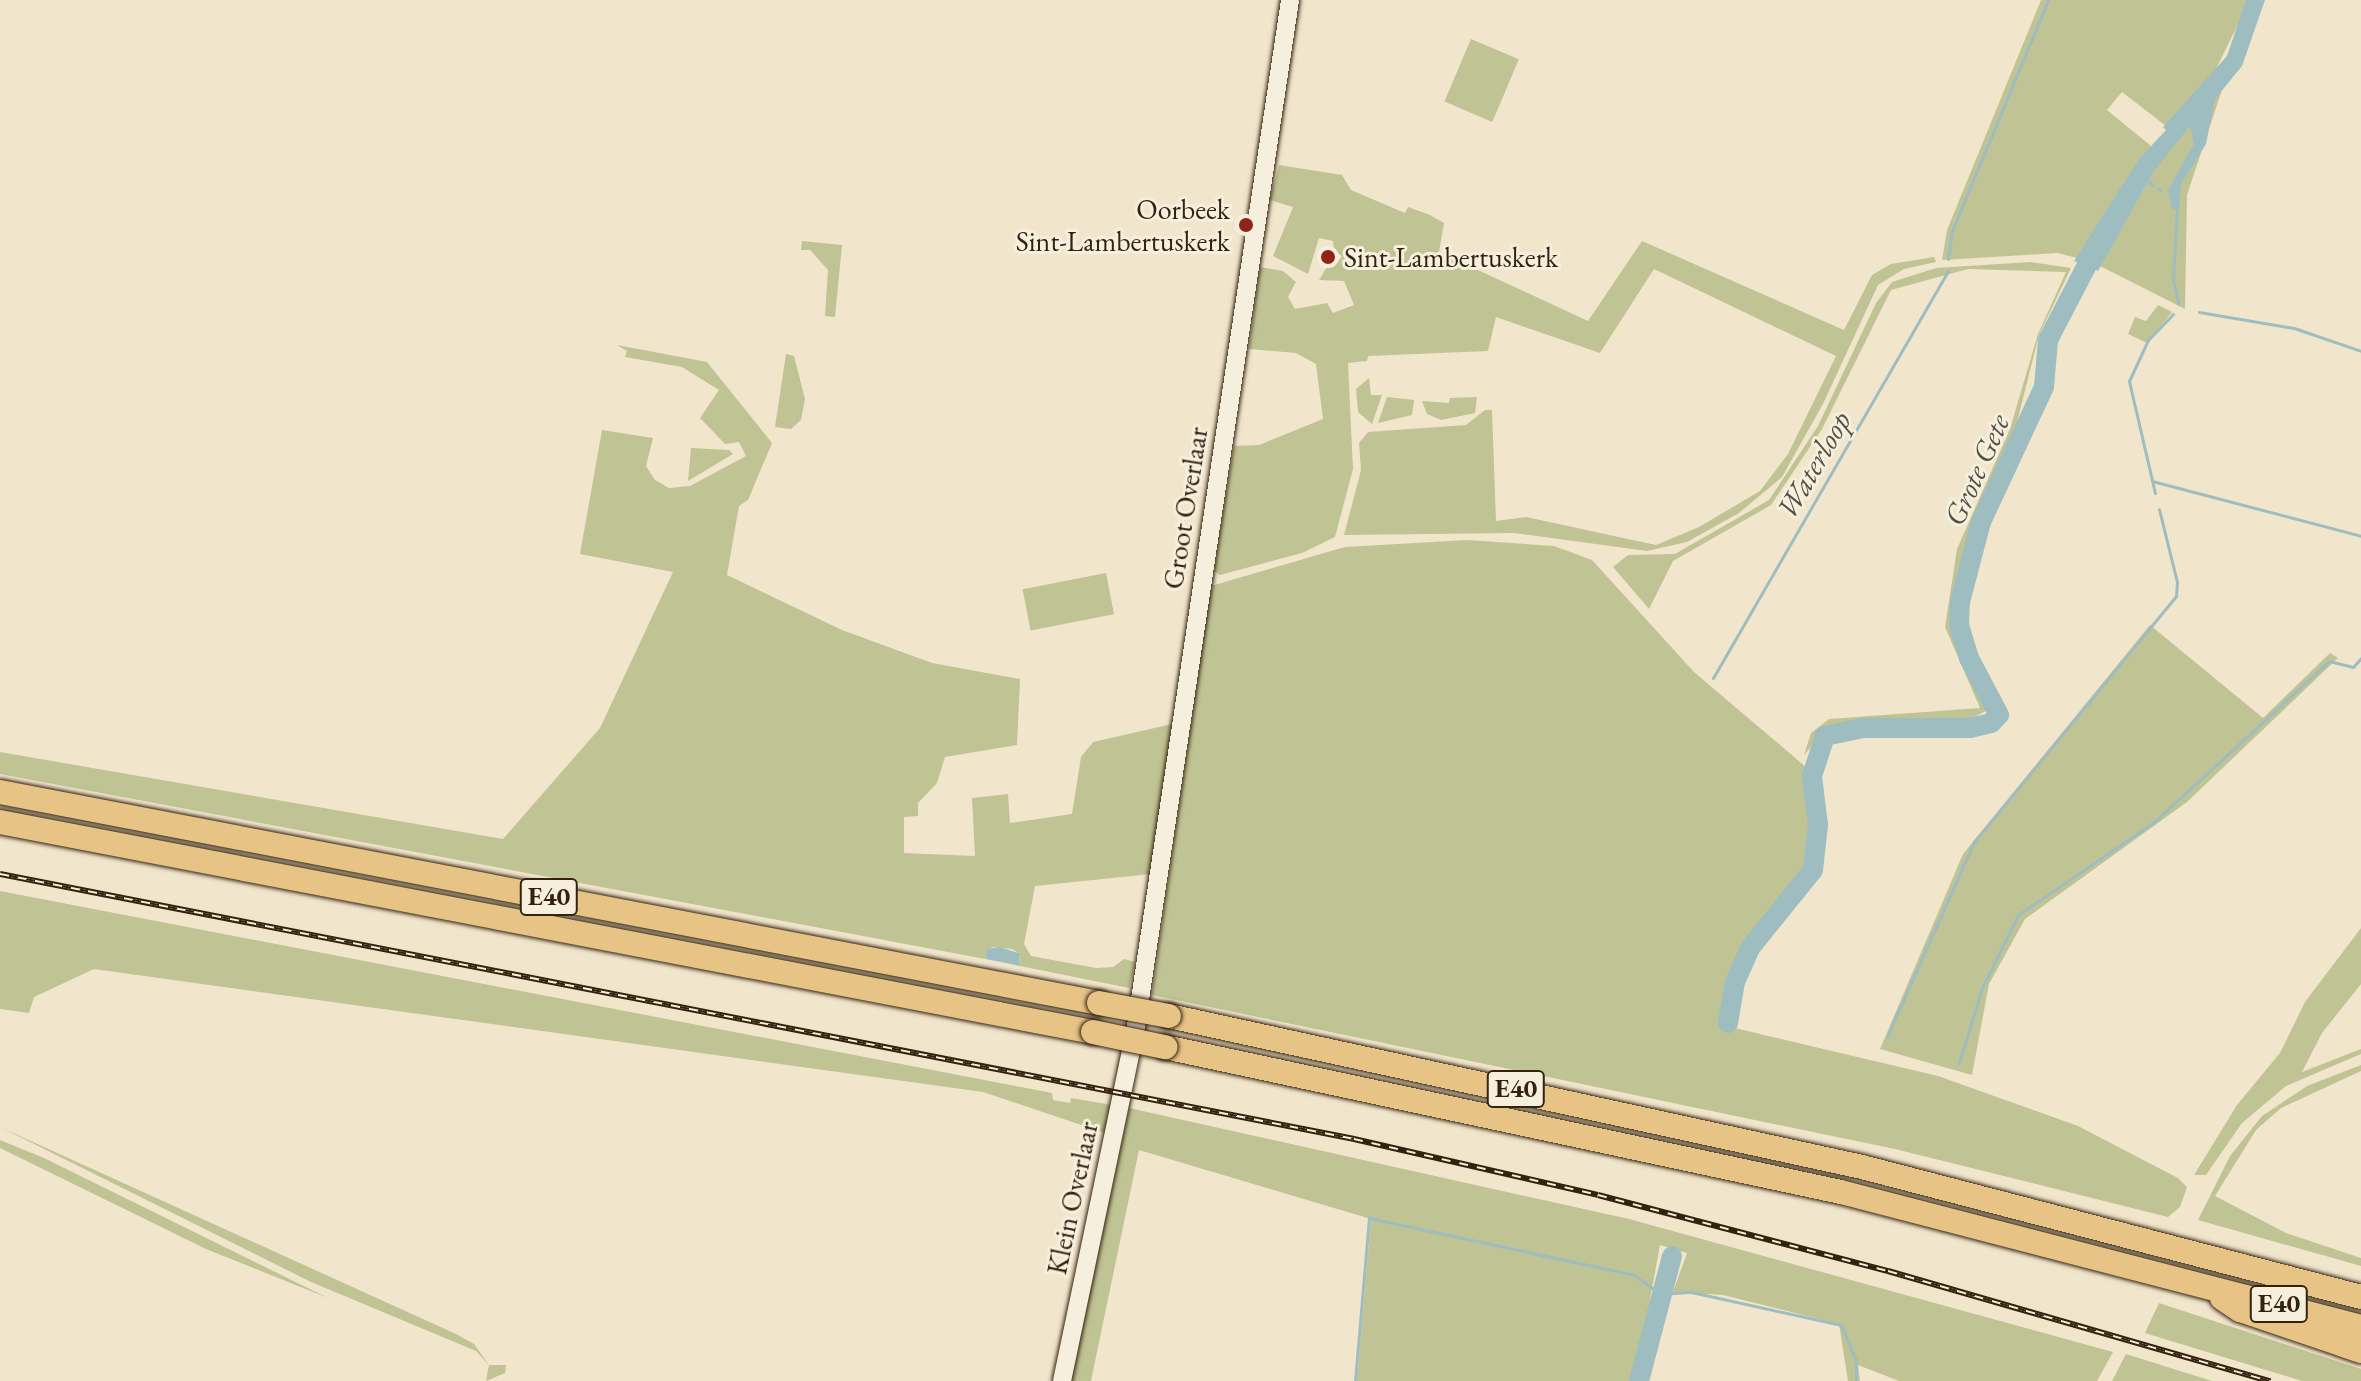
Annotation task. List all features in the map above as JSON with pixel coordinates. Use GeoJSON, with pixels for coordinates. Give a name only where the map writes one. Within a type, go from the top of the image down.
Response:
{"type":"FeatureCollection","features":[{"type":"Feature","properties":{"kind":"highway","name":"E40"},"geometry":{"type":"LineString","coordinates":[[0,792],[1169,1016],[1862,1167],[2361,1297]]}},
{"type":"Feature","properties":{"kind":"highway","name":"E40"},"geometry":{"type":"LineString","coordinates":[[0,822],[1093,1032],[1826,1188],[2197,1281],[2361,1327]]}},
{"type":"Feature","properties":{"kind":"highway"},"geometry":{"type":"LineString","coordinates":[[2197,1281],[2240,1310],[2361,1351]]}},
{"type":"Feature","properties":{"kind":"main road","name":"Groot Overlaar"},"geometry":{"type":"LineString","coordinates":[[1136,1026],[1290,0]]}},
{"type":"Feature","properties":{"kind":"main road","name":"Klein Overlaar"},"geometry":{"type":"LineString","coordinates":[[1062,1381],[1136,1026]]}},
{"type":"Feature","properties":{"kind":"green space"},"geometry":{"type":"Polygon","coordinates":[[[2041,0],[2250,0],[2213,75],[2166,126],[2122,92],[2107,110],[2151,146],[2077,258],[2058,253],[1942,260],[1947,230],[2041,0]]]}},
{"type":"Feature","properties":{"kind":"green space"},"geometry":{"type":"Polygon","coordinates":[[[1471,39],[1519,59],[1492,122],[1444,102],[1471,39]]]}},
{"type":"Feature","properties":{"kind":"green space"},"geometry":{"type":"Polygon","coordinates":[[[2222,90],[2187,195],[2185,309],[2100,266],[2163,155],[2222,90]]]}},
{"type":"Feature","properties":{"kind":"green space"},"geometry":{"type":"Polygon","coordinates":[[[1279,165],[1342,175],[1351,190],[1405,213],[1408,207],[1430,215],[1444,223],[1439,252],[1588,321],[1642,241],[1844,330],[1872,275],[1891,264],[1934,257],[1936,262],[1904,269],[1878,285],[1823,404],[1782,477],[1739,513],[1687,542],[1647,551],[1514,533],[1344,535],[1361,470],[1359,443],[1368,432],[1466,425],[1485,410],[1492,410],[1496,521],[1526,517],[1656,545],[1699,527],[1760,491],[1788,454],[1836,356],[1654,269],[1600,353],[1496,317],[1488,351],[1368,356],[1367,361],[1348,363],[1353,469],[1335,537],[1302,553],[1220,575],[1214,571],[1234,446],[1259,445],[1323,419],[1316,364],[1296,353],[1249,349],[1260,267],[1283,271],[1296,282],[1288,297],[1295,309],[1327,303],[1333,313],[1354,305],[1344,281],[1319,280],[1332,259],[1338,262],[1342,256],[1334,251],[1333,241],[1319,238],[1308,274],[1273,256],[1293,207],[1270,200],[1279,165]]]}},
{"type":"Feature","properties":{"kind":"green space"},"geometry":{"type":"Polygon","coordinates":[[[802,241],[842,245],[835,317],[825,316],[828,270],[810,250],[801,250],[802,241]]]}},
{"type":"Feature","properties":{"kind":"green space"},"geometry":{"type":"Polygon","coordinates":[[[2031,262],[2071,268],[2039,335],[2017,422],[1969,534],[1953,613],[1958,646],[1990,709],[1970,719],[1830,725],[1804,755],[1811,733],[1829,719],[1980,708],[1945,627],[1957,549],[2010,429],[2038,334],[2066,272],[1968,269],[1891,290],[1822,429],[1771,505],[1673,561],[1649,609],[1613,567],[1628,555],[1675,554],[1769,500],[1818,426],[1876,303],[1892,282],[1936,268],[2031,262]]]}},
{"type":"Feature","properties":{"kind":"green space"},"geometry":{"type":"Polygon","coordinates":[[[2158,305],[2172,312],[2147,343],[2128,334],[2135,317],[2146,321],[2158,305]]]}},
{"type":"Feature","properties":{"kind":"green space"},"geometry":{"type":"Polygon","coordinates":[[[617,345],[707,362],[772,443],[748,500],[739,506],[727,575],[842,630],[932,663],[1020,679],[1017,745],[945,757],[937,783],[918,803],[918,816],[904,817],[904,853],[975,856],[972,798],[1008,794],[1010,823],[1072,814],[1081,757],[1093,742],[1172,724],[1151,874],[1035,886],[1024,944],[1031,956],[1096,968],[1113,967],[1124,959],[1135,962],[1129,988],[1020,966],[1019,953],[1012,949],[992,947],[985,959],[0,774],[0,752],[503,839],[600,728],[673,572],[580,554],[602,430],[653,438],[646,466],[655,480],[669,488],[690,486],[746,456],[739,442],[725,444],[700,418],[719,390],[682,367],[625,357],[627,351],[617,345]]]}},
{"type":"Feature","properties":{"kind":"green space"},"geometry":{"type":"Polygon","coordinates":[[[786,354],[794,356],[805,399],[801,420],[791,429],[775,427],[786,354]]]}},
{"type":"Feature","properties":{"kind":"green space"},"geometry":{"type":"Polygon","coordinates":[[[1369,378],[1371,395],[1382,395],[1372,424],[1358,412],[1356,389],[1369,378]]]}},
{"type":"Feature","properties":{"kind":"green space"},"geometry":{"type":"Polygon","coordinates":[[[1387,397],[1414,400],[1412,415],[1378,423],[1387,397]]]}},
{"type":"Feature","properties":{"kind":"green space"},"geometry":{"type":"Polygon","coordinates":[[[1477,397],[1475,413],[1441,420],[1427,414],[1422,401],[1449,403],[1450,398],[1477,397]]]}},
{"type":"Feature","properties":{"kind":"green space"},"geometry":{"type":"Polygon","coordinates":[[[691,448],[729,450],[733,454],[688,481],[691,448]]]}},
{"type":"Feature","properties":{"kind":"green space"},"geometry":{"type":"Polygon","coordinates":[[[1467,540],[1554,546],[1592,560],[1694,672],[1807,768],[1811,846],[1806,868],[1744,945],[1731,969],[1718,1024],[1938,1076],[2078,1126],[2178,1178],[2187,1187],[2180,1207],[2168,1217],[1895,1149],[1152,995],[1211,586],[1345,547],[1467,540]]]}},
{"type":"Feature","properties":{"kind":"green space"},"geometry":{"type":"Polygon","coordinates":[[[1106,573],[1114,614],[1031,630],[1023,589],[1106,573]]]}},
{"type":"Feature","properties":{"kind":"green space"},"geometry":{"type":"Polygon","coordinates":[[[2150,625],[2263,718],[2330,653],[2338,658],[2187,802],[2025,919],[1989,984],[1972,1075],[1880,1049],[1963,854],[2150,625]]]}},
{"type":"Feature","properties":{"kind":"green space"},"geometry":{"type":"Polygon","coordinates":[[[0,891],[1052,1093],[1053,1100],[1070,1103],[1071,1098],[1112,1105],[1105,1133],[983,1092],[94,969],[34,997],[29,1013],[0,1009],[0,891]]]}},
{"type":"Feature","properties":{"kind":"green space"},"geometry":{"type":"Polygon","coordinates":[[[2361,928],[2361,984],[2322,1033],[2302,1072],[2361,1049],[2361,1054],[2286,1086],[2242,1123],[2206,1175],[2194,1175],[2237,1105],[2280,1053],[2305,1002],[2361,928]]]}},
{"type":"Feature","properties":{"kind":"green space"},"geometry":{"type":"Polygon","coordinates":[[[2361,1065],[2361,1071],[2281,1108],[2256,1130],[2215,1196],[2286,1233],[2361,1258],[2361,1266],[2198,1220],[2230,1156],[2262,1116],[2307,1086],[2361,1065]]]}},
{"type":"Feature","properties":{"kind":"green space"},"geometry":{"type":"Polygon","coordinates":[[[1129,1108],[1629,1219],[2113,1352],[2097,1381],[1899,1381],[1858,1365],[1860,1381],[1848,1381],[1839,1324],[1723,1295],[1673,1292],[1687,1253],[1660,1245],[1635,1381],[1357,1381],[1371,1219],[1139,1150],[1091,1381],[1071,1381],[1129,1108]]]}},
{"type":"Feature","properties":{"kind":"green space"},"geometry":{"type":"Polygon","coordinates":[[[0,1127],[456,1334],[474,1344],[489,1365],[476,1351],[311,1282],[0,1127]]]}},
{"type":"Feature","properties":{"kind":"green space"},"geometry":{"type":"Polygon","coordinates":[[[0,1140],[44,1158],[328,1298],[206,1249],[0,1148],[0,1140]]]}},
{"type":"Feature","properties":{"kind":"green space"},"geometry":{"type":"Polygon","coordinates":[[[2159,1303],[2361,1369],[2361,1381],[2302,1381],[2145,1333],[2159,1303]]]}},
{"type":"Feature","properties":{"kind":"green space"},"geometry":{"type":"Polygon","coordinates":[[[2126,1354],[2212,1381],[2112,1381],[2126,1354]]]}},
{"type":"Feature","properties":{"kind":"green space"},"geometry":{"type":"Polygon","coordinates":[[[489,1365],[506,1365],[505,1373],[486,1381],[489,1365]]]}},
{"type":"Feature","properties":{"kind":"water"},"geometry":{"type":"Polygon","coordinates":[[[2246,0],[2265,0],[2242,66],[2215,99],[2206,144],[2181,184],[2179,208],[2172,210],[2168,190],[2194,144],[2190,126],[2154,171],[2098,271],[2074,261],[2139,159],[2166,130],[2163,127],[2227,56],[2246,0]]]}},
{"type":"Feature","properties":{"kind":"water"},"geometry":{"type":"Polygon","coordinates":[[[999,947],[1019,953],[1020,966],[986,959],[987,949],[999,947]]]}},
{"type":"Feature","properties":{"kind":"waterway"},"geometry":{"type":"LineString","coordinates":[[1948,259],[1952,231],[2048,0]]}},
{"type":"Feature","properties":{"kind":"waterway"},"geometry":{"type":"LineString","coordinates":[[2145,179],[2153,185]]}},
{"type":"Feature","properties":{"kind":"waterway"},"geometry":{"type":"LineString","coordinates":[[2177,208],[2173,279],[2178,303]]}},
{"type":"Feature","properties":{"kind":"waterway","name":"Grote Gete"},"geometry":{"type":"LineString","coordinates":[[1728,1023],[1735,982],[1750,948],[1813,870],[1818,825],[1812,776],[1825,736],[1864,728],[1970,728],[1991,723],[1999,715],[1969,658],[1959,626],[1960,602],[1981,522],[2044,387],[2048,340],[2099,242]]}},
{"type":"Feature","properties":{"kind":"waterway","name":"Waterloop"},"geometry":{"type":"LineString","coordinates":[[1713,678],[1948,271]]}},
{"type":"Feature","properties":{"kind":"waterway"},"geometry":{"type":"LineString","coordinates":[[2199,312],[2294,328],[2361,351]]}},
{"type":"Feature","properties":{"kind":"waterway"},"geometry":{"type":"LineString","coordinates":[[2155,493],[2129,381],[2148,340],[2173,314]]}},
{"type":"Feature","properties":{"kind":"waterway"},"geometry":{"type":"LineString","coordinates":[[2152,481],[2361,536]]}},
{"type":"Feature","properties":{"kind":"waterway"},"geometry":{"type":"LineString","coordinates":[[1887,1037],[1974,842],[2176,596],[2177,582],[2159,509]]}},
{"type":"Feature","properties":{"kind":"waterway"},"geometry":{"type":"LineString","coordinates":[[1959,1063],[1982,988],[2018,915],[2154,822],[2329,661],[2353,667],[2361,658]]}},
{"type":"Feature","properties":{"kind":"waterway"},"geometry":{"type":"LineString","coordinates":[[1355,1381],[1369,1218],[1634,1275],[1660,1294],[1691,1292],[1841,1325],[1856,1361],[1856,1381]]}},
{"type":"Feature","properties":{"kind":"waterway","name":"Grote Gete"},"geometry":{"type":"LineString","coordinates":[[1639,1381],[1672,1256]]}},
{"type":"Feature","properties":{"kind":"railway"},"geometry":{"type":"LineString","coordinates":[[0,874],[1354,1139],[1598,1195],[1888,1271],[2270,1381]]}},
{"type":"Feature","properties":{"kind":"place","name":"Oorbeek Sint-Lambertuskerk"},"geometry":{"type":"Point","coordinates":[1246,225]}},
{"type":"Feature","properties":{"kind":"place","name":"Sint-Lambertuskerk"},"geometry":{"type":"Point","coordinates":[1328,257]}}]}
